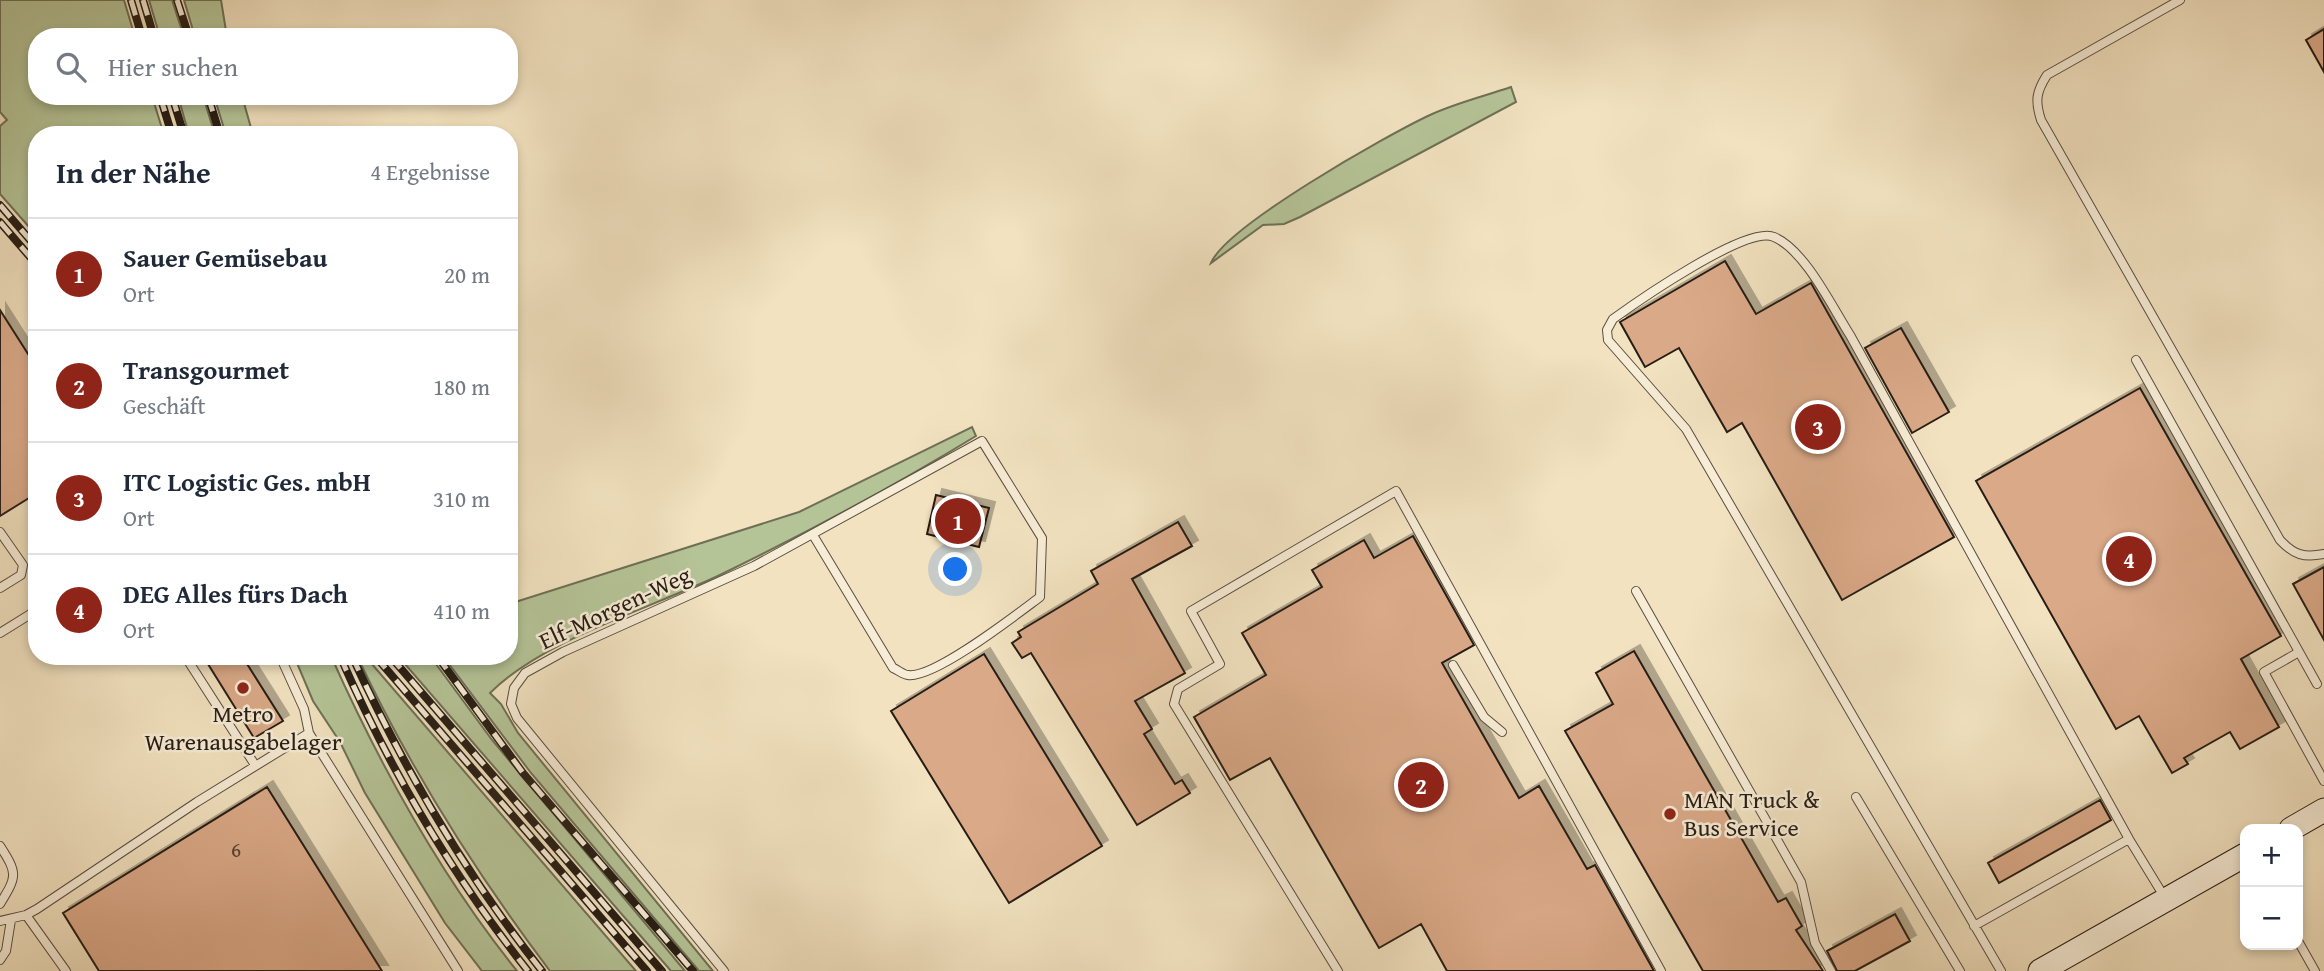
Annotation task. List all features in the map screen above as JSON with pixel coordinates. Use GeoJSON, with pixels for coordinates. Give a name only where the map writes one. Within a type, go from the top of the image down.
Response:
{"type":"FeatureCollection","features":[{"type":"Feature","properties":{"kind":"main road"},"geometry":{"type":"LineString","coordinates":[[2300,824],[2324,810]]}},
{"type":"Feature","properties":{"kind":"main road"},"geometry":{"type":"LineString","coordinates":[[2040,971],[2240,858]]}},
{"type":"Feature","properties":{"kind":"lane"},"geometry":{"type":"LineString","coordinates":[[2180,0],[2047,75],[2038,88],[2035,102],[2041,120],[2280,540],[2291,552],[2307,558],[2324,554]]}},
{"type":"Feature","properties":{"kind":"lane"},"geometry":{"type":"LineString","coordinates":[[2001,971],[1686,429],[1608,340],[1607,330],[1612,319],[1734,244],[1763,235],[1772,236],[1808,269],[1850,335],[2129,839],[2166,900]]}},
{"type":"Feature","properties":{"kind":"lane"},"geometry":{"type":"LineString","coordinates":[[2136,360],[2317,684]]}},
{"type":"Feature","properties":{"kind":"lane","name":"Elf-Morgen-Weg"},"geometry":{"type":"LineString","coordinates":[[724,971],[517,718],[511,704],[513,688],[525,673],[563,652],[754,566],[982,441],[1042,538],[1040,597],[993,632],[924,673],[908,675],[893,668],[813,535]]}},
{"type":"Feature","properties":{"kind":"lane"},"geometry":{"type":"LineString","coordinates":[[1338,971],[1174,704],[1178,689],[1220,664],[1191,611],[1396,491],[1661,971]]}},
{"type":"Feature","properties":{"kind":"lane"},"geometry":{"type":"LineString","coordinates":[[0,532],[23,565],[20,575],[0,588]]}},
{"type":"Feature","properties":{"kind":"lane"},"geometry":{"type":"LineString","coordinates":[[1636,592],[1801,882],[1815,943],[1831,971]]}},
{"type":"Feature","properties":{"kind":"lane"},"geometry":{"type":"LineString","coordinates":[[0,633],[28,616]]}},
{"type":"Feature","properties":{"kind":"lane"},"geometry":{"type":"LineString","coordinates":[[2299,652],[2264,672],[2324,782]]}},
{"type":"Feature","properties":{"kind":"lane"},"geometry":{"type":"LineString","coordinates":[[192,665],[255,765]]}},
{"type":"Feature","properties":{"kind":"lane"},"geometry":{"type":"LineString","coordinates":[[285,665],[304,709],[309,733],[458,971]]}},
{"type":"Feature","properties":{"kind":"lane"},"geometry":{"type":"LineString","coordinates":[[1453,665],[1484,717],[1502,732]]}},
{"type":"Feature","properties":{"kind":"lane"},"geometry":{"type":"LineString","coordinates":[[0,921],[26,915],[255,765],[309,733]]}},
{"type":"Feature","properties":{"kind":"lane"},"geometry":{"type":"LineString","coordinates":[[1856,797],[1960,971]]}},
{"type":"Feature","properties":{"kind":"lane"},"geometry":{"type":"LineString","coordinates":[[1974,926],[2129,839]]}},
{"type":"Feature","properties":{"kind":"lane"},"geometry":{"type":"LineString","coordinates":[[0,846],[15,870],[14,881],[0,904]]}},
{"type":"Feature","properties":{"kind":"lane"},"geometry":{"type":"LineString","coordinates":[[26,915],[66,971]]}},
{"type":"Feature","properties":{"kind":"lane"},"geometry":{"type":"LineString","coordinates":[[0,960],[6,951],[11,920]]}},
{"type":"Feature","properties":{"kind":"lane"},"geometry":{"type":"LineString","coordinates":[[2303,950],[2315,971]]}},
{"type":"Feature","properties":{"kind":"green space"},"geometry":{"type":"Polygon","coordinates":[[[0,0],[124,0],[132,28],[28,28],[28,105],[155,105],[161,126],[28,126],[28,226],[0,194],[0,126],[7,120],[0,112],[0,0]]]}},
{"type":"Feature","properties":{"kind":"green space"},"geometry":{"type":"Polygon","coordinates":[[[149,0],[172,0],[181,28],[157,28],[149,0]]]}},
{"type":"Feature","properties":{"kind":"green space"},"geometry":{"type":"Polygon","coordinates":[[[184,0],[221,0],[226,28],[192,28],[184,0]]]}},
{"type":"Feature","properties":{"kind":"green space"},"geometry":{"type":"Polygon","coordinates":[[[1511,87],[1516,102],[1300,217],[1284,224],[1263,225],[1211,263],[1223,247],[1246,227],[1347,160],[1430,115],[1511,87]]]}},
{"type":"Feature","properties":{"kind":"green space"},"geometry":{"type":"Polygon","coordinates":[[[181,105],[206,105],[212,126],[186,126],[181,105]]]}},
{"type":"Feature","properties":{"kind":"green space"},"geometry":{"type":"Polygon","coordinates":[[[217,105],[245,105],[250,126],[223,126],[217,105]]]}},
{"type":"Feature","properties":{"kind":"green space"},"geometry":{"type":"Polygon","coordinates":[[[972,427],[976,436],[882,491],[722,574],[600,626],[539,656],[490,693],[501,704],[518,733],[713,971],[699,971],[531,773],[450,665],[518,665],[518,601],[799,512],[972,427]]]}},
{"type":"Feature","properties":{"kind":"green space"},"geometry":{"type":"Polygon","coordinates":[[[298,665],[335,665],[370,739],[437,859],[517,971],[482,971],[445,923],[365,793],[340,742],[313,701],[298,665]]]}},
{"type":"Feature","properties":{"kind":"green space"},"geometry":{"type":"Polygon","coordinates":[[[361,665],[373,665],[636,971],[550,971],[470,858],[422,780],[361,665]]]}},
{"type":"Feature","properties":{"kind":"green space"},"geometry":{"type":"Polygon","coordinates":[[[406,665],[437,665],[492,740],[685,971],[671,971],[406,665]]]}},
{"type":"Feature","properties":{"kind":"building"},"geometry":{"type":"Polygon","coordinates":[[[2324,29],[2324,72],[2306,40],[2324,29]]]}},
{"type":"Feature","properties":{"kind":"building"},"geometry":{"type":"Polygon","coordinates":[[[1725,261],[1756,314],[1811,283],[1954,537],[1842,600],[1742,423],[1727,432],[1679,348],[1645,367],[1620,322],[1725,261]]]}},
{"type":"Feature","properties":{"kind":"building"},"geometry":{"type":"Polygon","coordinates":[[[0,310],[28,354],[28,499],[0,516],[0,310]]]}},
{"type":"Feature","properties":{"kind":"building"},"geometry":{"type":"Polygon","coordinates":[[[1901,328],[1949,412],[1912,433],[1865,348],[1901,328]]]}},
{"type":"Feature","properties":{"kind":"building"},"geometry":{"type":"Polygon","coordinates":[[[2140,388],[2281,636],[2241,659],[2279,727],[2240,749],[2230,732],[2184,758],[2188,764],[2172,773],[2139,716],[2116,729],[1976,481],[2140,388]]]}},
{"type":"Feature","properties":{"kind":"building"},"geometry":{"type":"Polygon","coordinates":[[[936,495],[989,508],[979,547],[927,534],[936,495]]]}},
{"type":"Feature","properties":{"kind":"building"},"geometry":{"type":"Polygon","coordinates":[[[1178,522],[1192,546],[1132,579],[1185,673],[1135,701],[1152,729],[1144,734],[1175,784],[1182,780],[1190,793],[1137,825],[1031,653],[1022,658],[1012,643],[1021,637],[1018,632],[1098,584],[1091,571],[1178,522]]]}},
{"type":"Feature","properties":{"kind":"building"},"geometry":{"type":"Polygon","coordinates":[[[1413,536],[1474,645],[1442,663],[1519,798],[1539,786],[1587,869],[1595,865],[1654,971],[1447,971],[1421,924],[1379,948],[1270,758],[1230,780],[1194,717],[1266,675],[1242,633],[1322,587],[1312,570],[1364,540],[1374,558],[1413,536]]]}},
{"type":"Feature","properties":{"kind":"building"},"geometry":{"type":"Polygon","coordinates":[[[2324,567],[2324,640],[2293,584],[2324,567]]]}},
{"type":"Feature","properties":{"kind":"building","name":"MAN Truck & Bus Service"},"geometry":{"type":"Polygon","coordinates":[[[1634,651],[1778,902],[1786,898],[1802,926],[1796,930],[1823,971],[1703,971],[1565,731],[1613,704],[1596,673],[1634,651]]]}},
{"type":"Feature","properties":{"kind":"building"},"geometry":{"type":"Polygon","coordinates":[[[984,654],[1102,846],[1009,903],[891,711],[984,654]]]}},
{"type":"Feature","properties":{"kind":"building","name":"Metro Warenausgabelager"},"geometry":{"type":"Polygon","coordinates":[[[209,665],[248,665],[283,721],[254,738],[209,665]]]}},
{"type":"Feature","properties":{"kind":"building"},"geometry":{"type":"Polygon","coordinates":[[[267,787],[382,971],[99,971],[63,913],[267,787]]]}},
{"type":"Feature","properties":{"kind":"building"},"geometry":{"type":"Polygon","coordinates":[[[2100,800],[2111,820],[1999,883],[1988,863],[2100,800]]]}},
{"type":"Feature","properties":{"kind":"building"},"geometry":{"type":"Polygon","coordinates":[[[1895,914],[1910,941],[1855,971],[1837,971],[1827,951],[1895,914]]]}},
{"type":"Feature","properties":{"kind":"railway"},"geometry":{"type":"LineString","coordinates":[[131,0],[139,28]]}},
{"type":"Feature","properties":{"kind":"railway"},"geometry":{"type":"LineString","coordinates":[[143,0],[151,28]]}},
{"type":"Feature","properties":{"kind":"railway"},"geometry":{"type":"LineString","coordinates":[[177,0],[186,28]]}},
{"type":"Feature","properties":{"kind":"railway"},"geometry":{"type":"LineString","coordinates":[[163,105],[169,126]]}},
{"type":"Feature","properties":{"kind":"railway"},"geometry":{"type":"LineString","coordinates":[[175,105],[181,126]]}},
{"type":"Feature","properties":{"kind":"railway"},"geometry":{"type":"LineString","coordinates":[[211,105],[217,126]]}},
{"type":"Feature","properties":{"kind":"railway"},"geometry":{"type":"LineString","coordinates":[[0,205],[28,238]]}},
{"type":"Feature","properties":{"kind":"railway"},"geometry":{"type":"LineString","coordinates":[[0,222],[28,255]]}},
{"type":"Feature","properties":{"kind":"railway"},"geometry":{"type":"LineString","coordinates":[[344,665],[379,739],[424,820],[473,897],[528,971]]}},
{"type":"Feature","properties":{"kind":"railway"},"geometry":{"type":"LineString","coordinates":[[356,665],[438,820],[487,897],[542,971]]}},
{"type":"Feature","properties":{"kind":"railway"},"geometry":{"type":"LineString","coordinates":[[383,665],[647,971]]}},
{"type":"Feature","properties":{"kind":"railway"},"geometry":{"type":"LineString","coordinates":[[398,665],[662,971]]}},
{"type":"Feature","properties":{"kind":"railway"},"geometry":{"type":"LineString","coordinates":[[444,665],[523,773],[693,971]]}},
{"type":"Feature","properties":{"kind":"place","name":"ITC Logistic Ges. mbH"},"geometry":{"type":"Point","coordinates":[1818,427]}},
{"type":"Feature","properties":{"kind":"place","name":"Sauer Gemüsebau"},"geometry":{"type":"Point","coordinates":[958,521]}},
{"type":"Feature","properties":{"kind":"place","name":"DEG Alles fürs Dach"},"geometry":{"type":"Point","coordinates":[2129,559]}},
{"type":"Feature","properties":{"kind":"place","name":"Metro Warenausgabelager"},"geometry":{"type":"Point","coordinates":[243,688]}},
{"type":"Feature","properties":{"kind":"place","name":"Transgourmet"},"geometry":{"type":"Point","coordinates":[1421,785]}},
{"type":"Feature","properties":{"kind":"place","name":"MAN Truck & Bus Service"},"geometry":{"type":"Point","coordinates":[1670,814]}}]}
